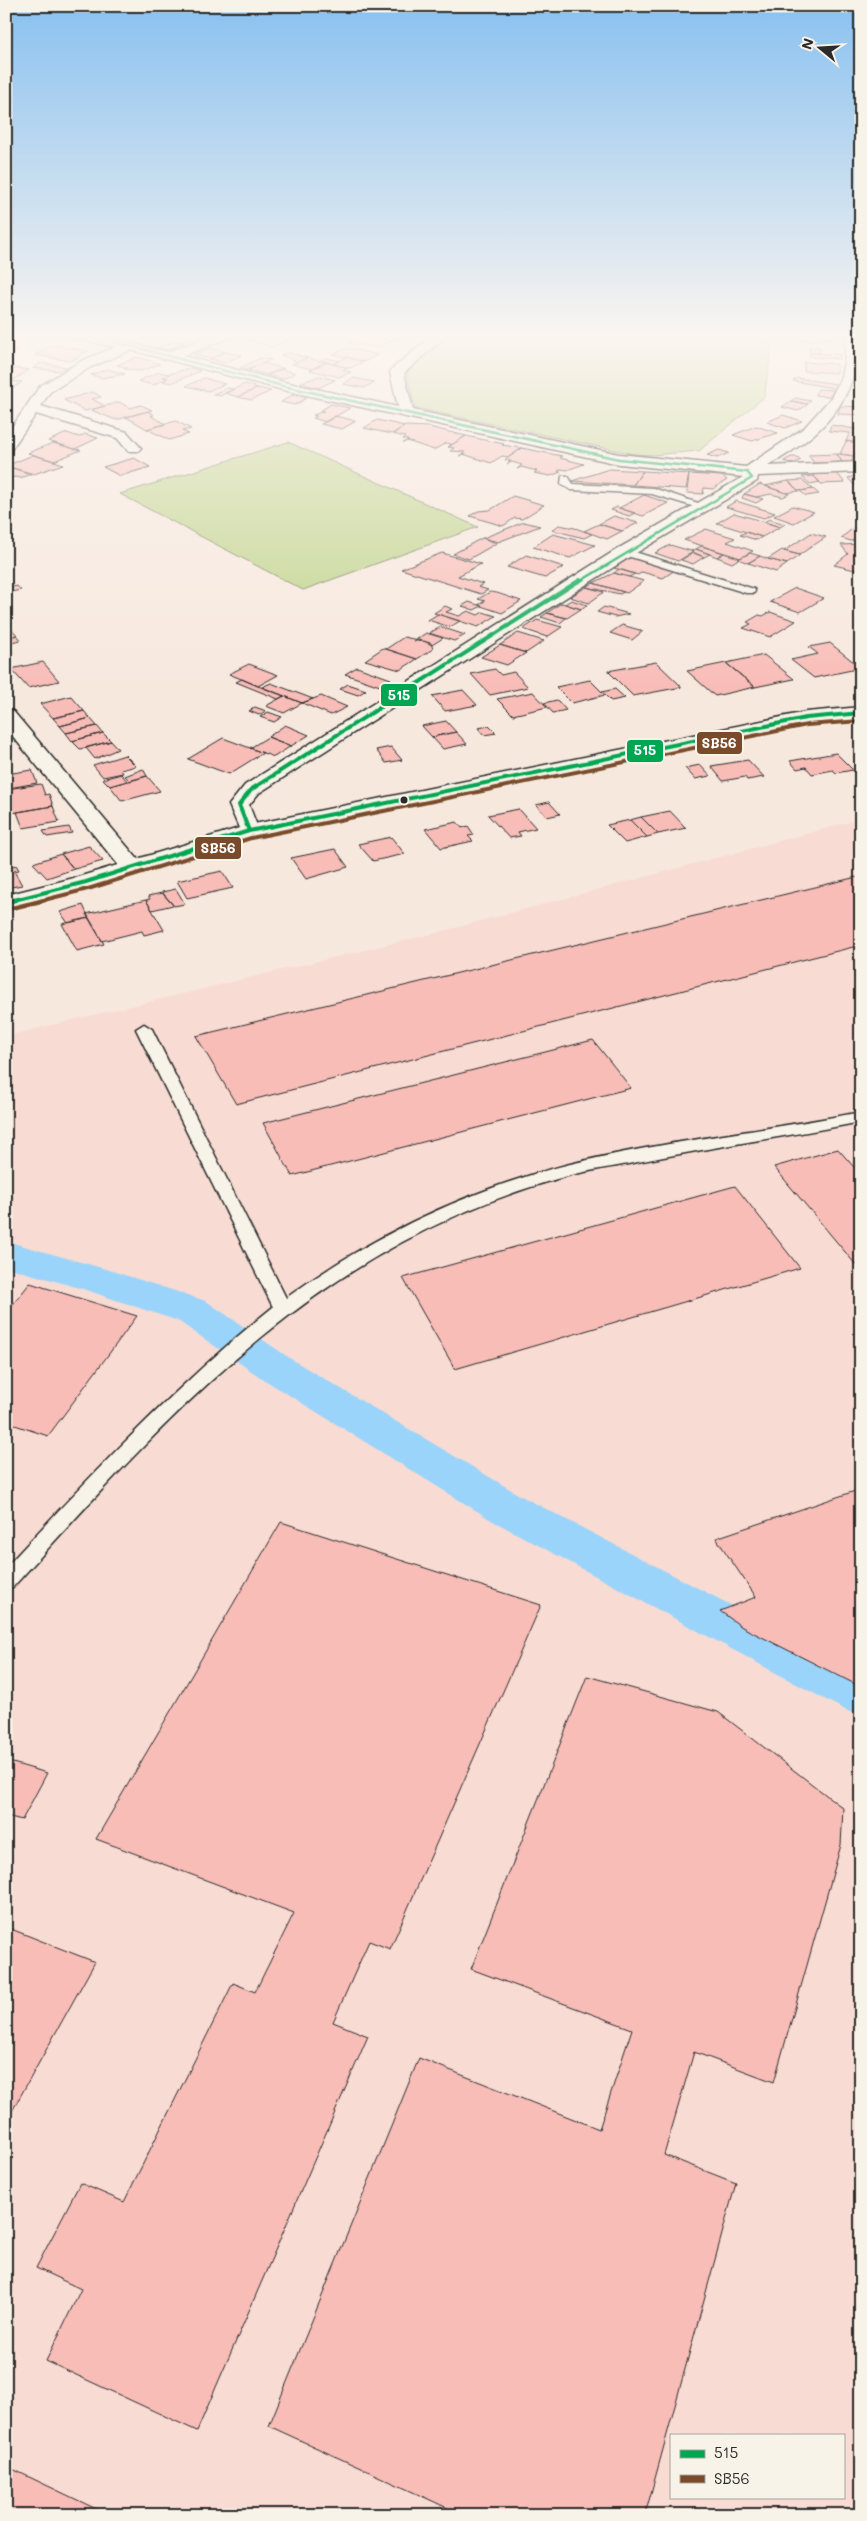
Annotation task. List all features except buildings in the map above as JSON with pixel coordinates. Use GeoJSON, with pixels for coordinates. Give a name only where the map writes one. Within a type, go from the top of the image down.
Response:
{"type":"FeatureCollection","features":[{"type":"Feature","properties":{"kind":"street"},"geometry":{"type":"LineString","coordinates":[[584,451],[619,458],[747,472],[861,467]]}},
{"type":"Feature","properties":{"kind":"street"},"geometry":{"type":"LineString","coordinates":[[747,472],[785,451]]}},
{"type":"Feature","properties":{"kind":"street"},"geometry":{"type":"LineString","coordinates":[[249,831],[239,805],[252,789],[625,552],[752,478],[747,472]]}},
{"type":"Feature","properties":{"kind":"street"},"geometry":{"type":"LineString","coordinates":[[6,902],[134,868],[249,831],[806,718],[861,713]]}},
{"type":"Feature","properties":{"kind":"street"},"geometry":{"type":"LineString","coordinates":[[6,716],[134,868]]}},
{"type":"Feature","properties":{"kind":"lane"},"geometry":{"type":"LineString","coordinates":[[565,478],[566,484],[571,487],[653,491],[702,506]]}},
{"type":"Feature","properties":{"kind":"lane"},"geometry":{"type":"LineString","coordinates":[[625,552],[750,591]]}},
{"type":"Feature","properties":{"kind":"lane"},"geometry":{"type":"LineString","coordinates":[[144,1029],[283,1309]]}},
{"type":"Feature","properties":{"kind":"lane"},"geometry":{"type":"LineString","coordinates":[[6,1581],[127,1449],[223,1359],[283,1309],[336,1272],[441,1216],[551,1176],[669,1150],[861,1117]]}},
{"type":"Feature","properties":{"kind":"shaded area"},"geometry":{"type":"Polygon","coordinates":[[[861,819],[861,2376],[858,2385],[861,2386],[861,2495],[854,2515],[6,2515],[6,1036],[432,934],[861,819]]]}},
{"type":"Feature","properties":{"kind":"green space"},"geometry":{"type":"Polygon","coordinates":[[[260,451],[307,451],[478,527],[303,590],[120,494],[260,451]]]}},
{"type":"Feature","properties":{"kind":"green space"},"geometry":{"type":"Polygon","coordinates":[[[618,451],[699,451],[652,455],[618,451]]]}},
{"type":"Feature","properties":{"kind":"waterway"},"geometry":{"type":"LineString","coordinates":[[6,1254],[96,1279],[192,1311],[277,1369],[508,1509],[861,1696]]}},
{"type":"Feature","properties":{"kind":"transit line","name":"515"},"geometry":{"type":"LineString","coordinates":[[249,831],[239,805],[252,789],[625,552],[752,478],[747,472],[619,459],[581,451]]}},
{"type":"Feature","properties":{"kind":"transit line","name":"515"},"geometry":{"type":"LineString","coordinates":[[6,902],[86,882],[249,831],[806,718],[861,713]]}},
{"type":"Feature","properties":{"kind":"transit line","name":"SB56"},"geometry":{"type":"LineString","coordinates":[[8,909],[88,889],[251,838],[807,725],[861,721]]}}]}
